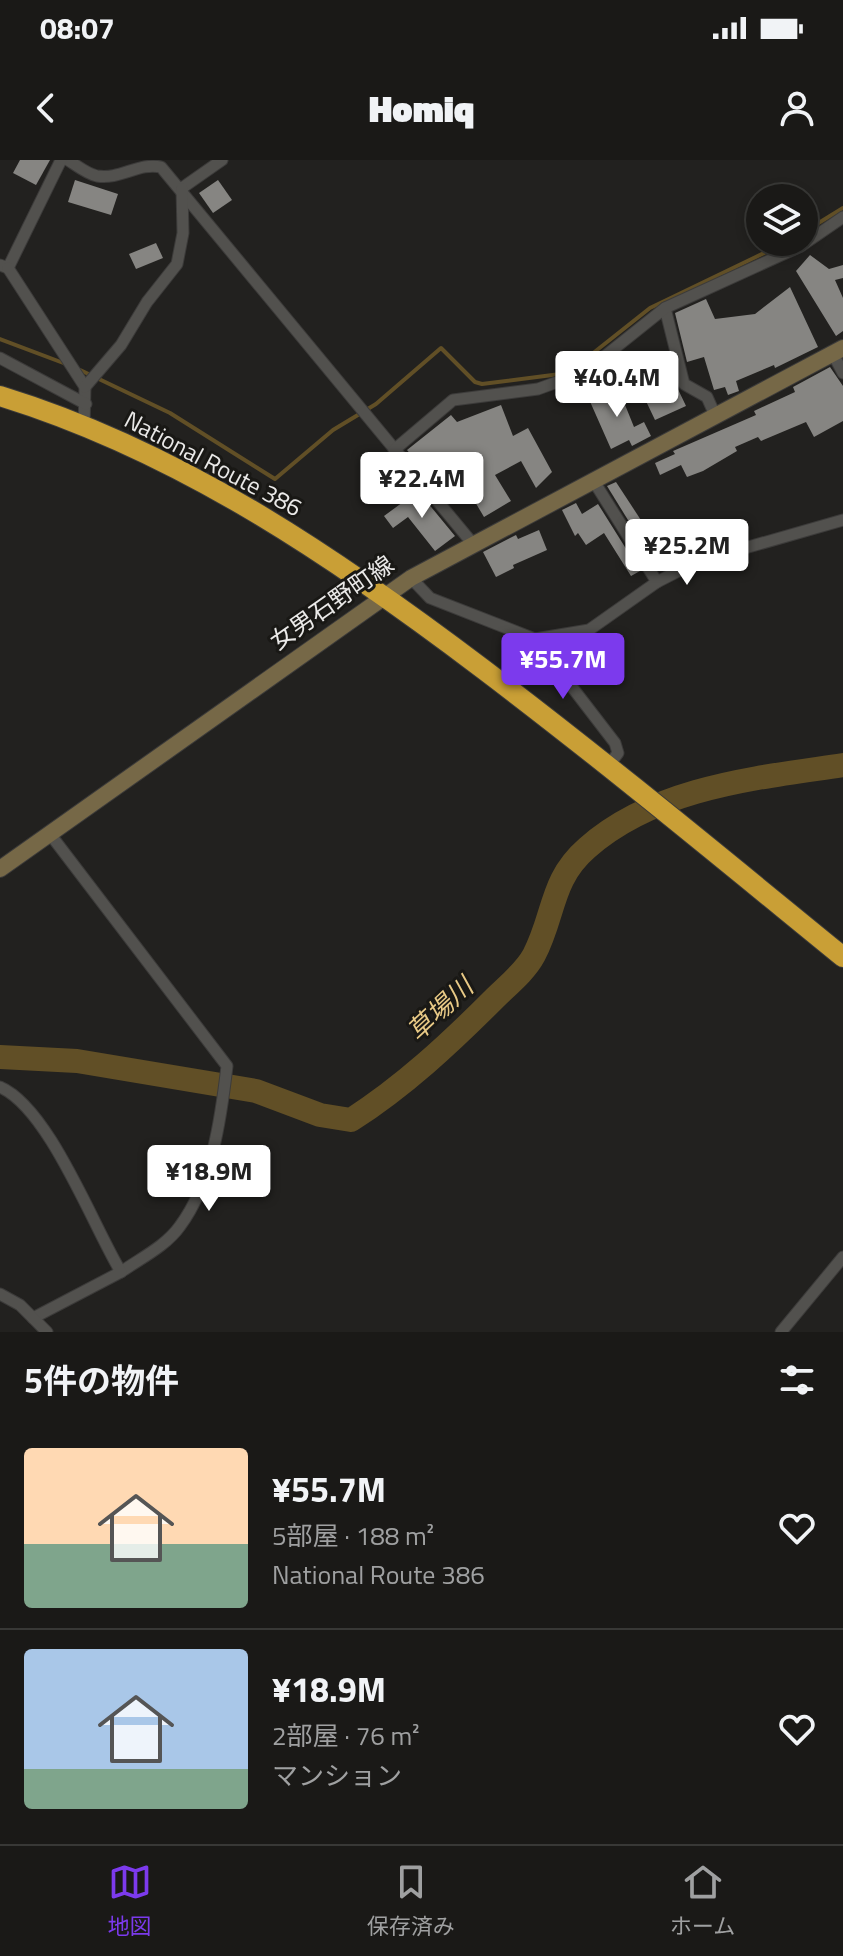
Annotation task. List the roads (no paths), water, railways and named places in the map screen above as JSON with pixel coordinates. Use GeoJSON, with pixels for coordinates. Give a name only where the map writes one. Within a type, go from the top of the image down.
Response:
{"type":"FeatureCollection","features":[{"type":"Feature","properties":{"kind":"highway","name":"National Route 386"},"geometry":{"type":"LineString","coordinates":[[0,396],[84,428],[269,518],[384,594],[609,765],[843,957]]}},
{"type":"Feature","properties":{"kind":"main road","name":"女男石野町線"},"geometry":{"type":"LineString","coordinates":[[0,869],[384,594],[838,351]]}},
{"type":"Feature","properties":{"kind":"street"},"geometry":{"type":"LineString","coordinates":[[61,160],[4,267],[85,387],[84,428]]}},
{"type":"Feature","properties":{"kind":"street"},"geometry":{"type":"LineString","coordinates":[[68,160],[95,176],[117,176],[150,165],[161,167],[182,188],[473,544]]}},
{"type":"Feature","properties":{"kind":"street"},"geometry":{"type":"LineString","coordinates":[[182,188],[222,160]]}},
{"type":"Feature","properties":{"kind":"street"},"geometry":{"type":"LineString","coordinates":[[85,387],[121,345],[147,302],[177,264],[183,233],[182,188]]}},
{"type":"Feature","properties":{"kind":"street"},"geometry":{"type":"LineString","coordinates":[[394,450],[453,400],[538,389],[585,372],[665,308],[804,245],[843,217]]}},
{"type":"Feature","properties":{"kind":"street"},"geometry":{"type":"LineString","coordinates":[[665,308],[684,384],[707,397],[715,415]]}},
{"type":"Feature","properties":{"kind":"street"},"geometry":{"type":"LineString","coordinates":[[838,351],[843,373]]}},
{"type":"Feature","properties":{"kind":"street"},"geometry":{"type":"LineString","coordinates":[[0,358],[86,404]]}},
{"type":"Feature","properties":{"kind":"street"},"geometry":{"type":"LineString","coordinates":[[593,480],[657,582]]}},
{"type":"Feature","properties":{"kind":"street"},"geometry":{"type":"LineString","coordinates":[[411,578],[430,598],[535,639],[589,630],[657,582],[728,551],[843,520]]}},
{"type":"Feature","properties":{"kind":"street"},"geometry":{"type":"LineString","coordinates":[[535,639],[615,743],[618,753],[609,765]]}},
{"type":"Feature","properties":{"kind":"street"},"geometry":{"type":"LineString","coordinates":[[33,1318],[121,1272],[179,1228],[198,1197],[223,1104],[227,1066],[50,834]]}},
{"type":"Feature","properties":{"kind":"street"},"geometry":{"type":"LineString","coordinates":[[0,1087],[26,1106],[82,1193],[100,1238],[121,1272]]}},
{"type":"Feature","properties":{"kind":"street"},"geometry":{"type":"LineString","coordinates":[[781,1332],[843,1257]]}},
{"type":"Feature","properties":{"kind":"street"},"geometry":{"type":"LineString","coordinates":[[0,1294],[20,1305],[47,1332]]}},
{"type":"Feature","properties":{"kind":"waterway"},"geometry":{"type":"LineString","coordinates":[[818,223],[843,208]]}},
{"type":"Feature","properties":{"kind":"waterway"},"geometry":{"type":"LineString","coordinates":[[78,369],[170,413],[275,479],[333,430],[376,404],[441,348],[475,382],[482,384],[568,373],[650,308],[758,256]]}},
{"type":"Feature","properties":{"kind":"waterway"},"geometry":{"type":"LineString","coordinates":[[0,339],[66,364]]}},
{"type":"Feature","properties":{"kind":"waterway","name":"草場川"},"geometry":{"type":"LineString","coordinates":[[0,1057],[77,1061],[256,1091],[320,1115],[351,1120],[426,1064],[521,973],[541,940],[554,898],[566,873],[587,848],[614,827],[644,811],[709,788],[843,765]]}}]}
